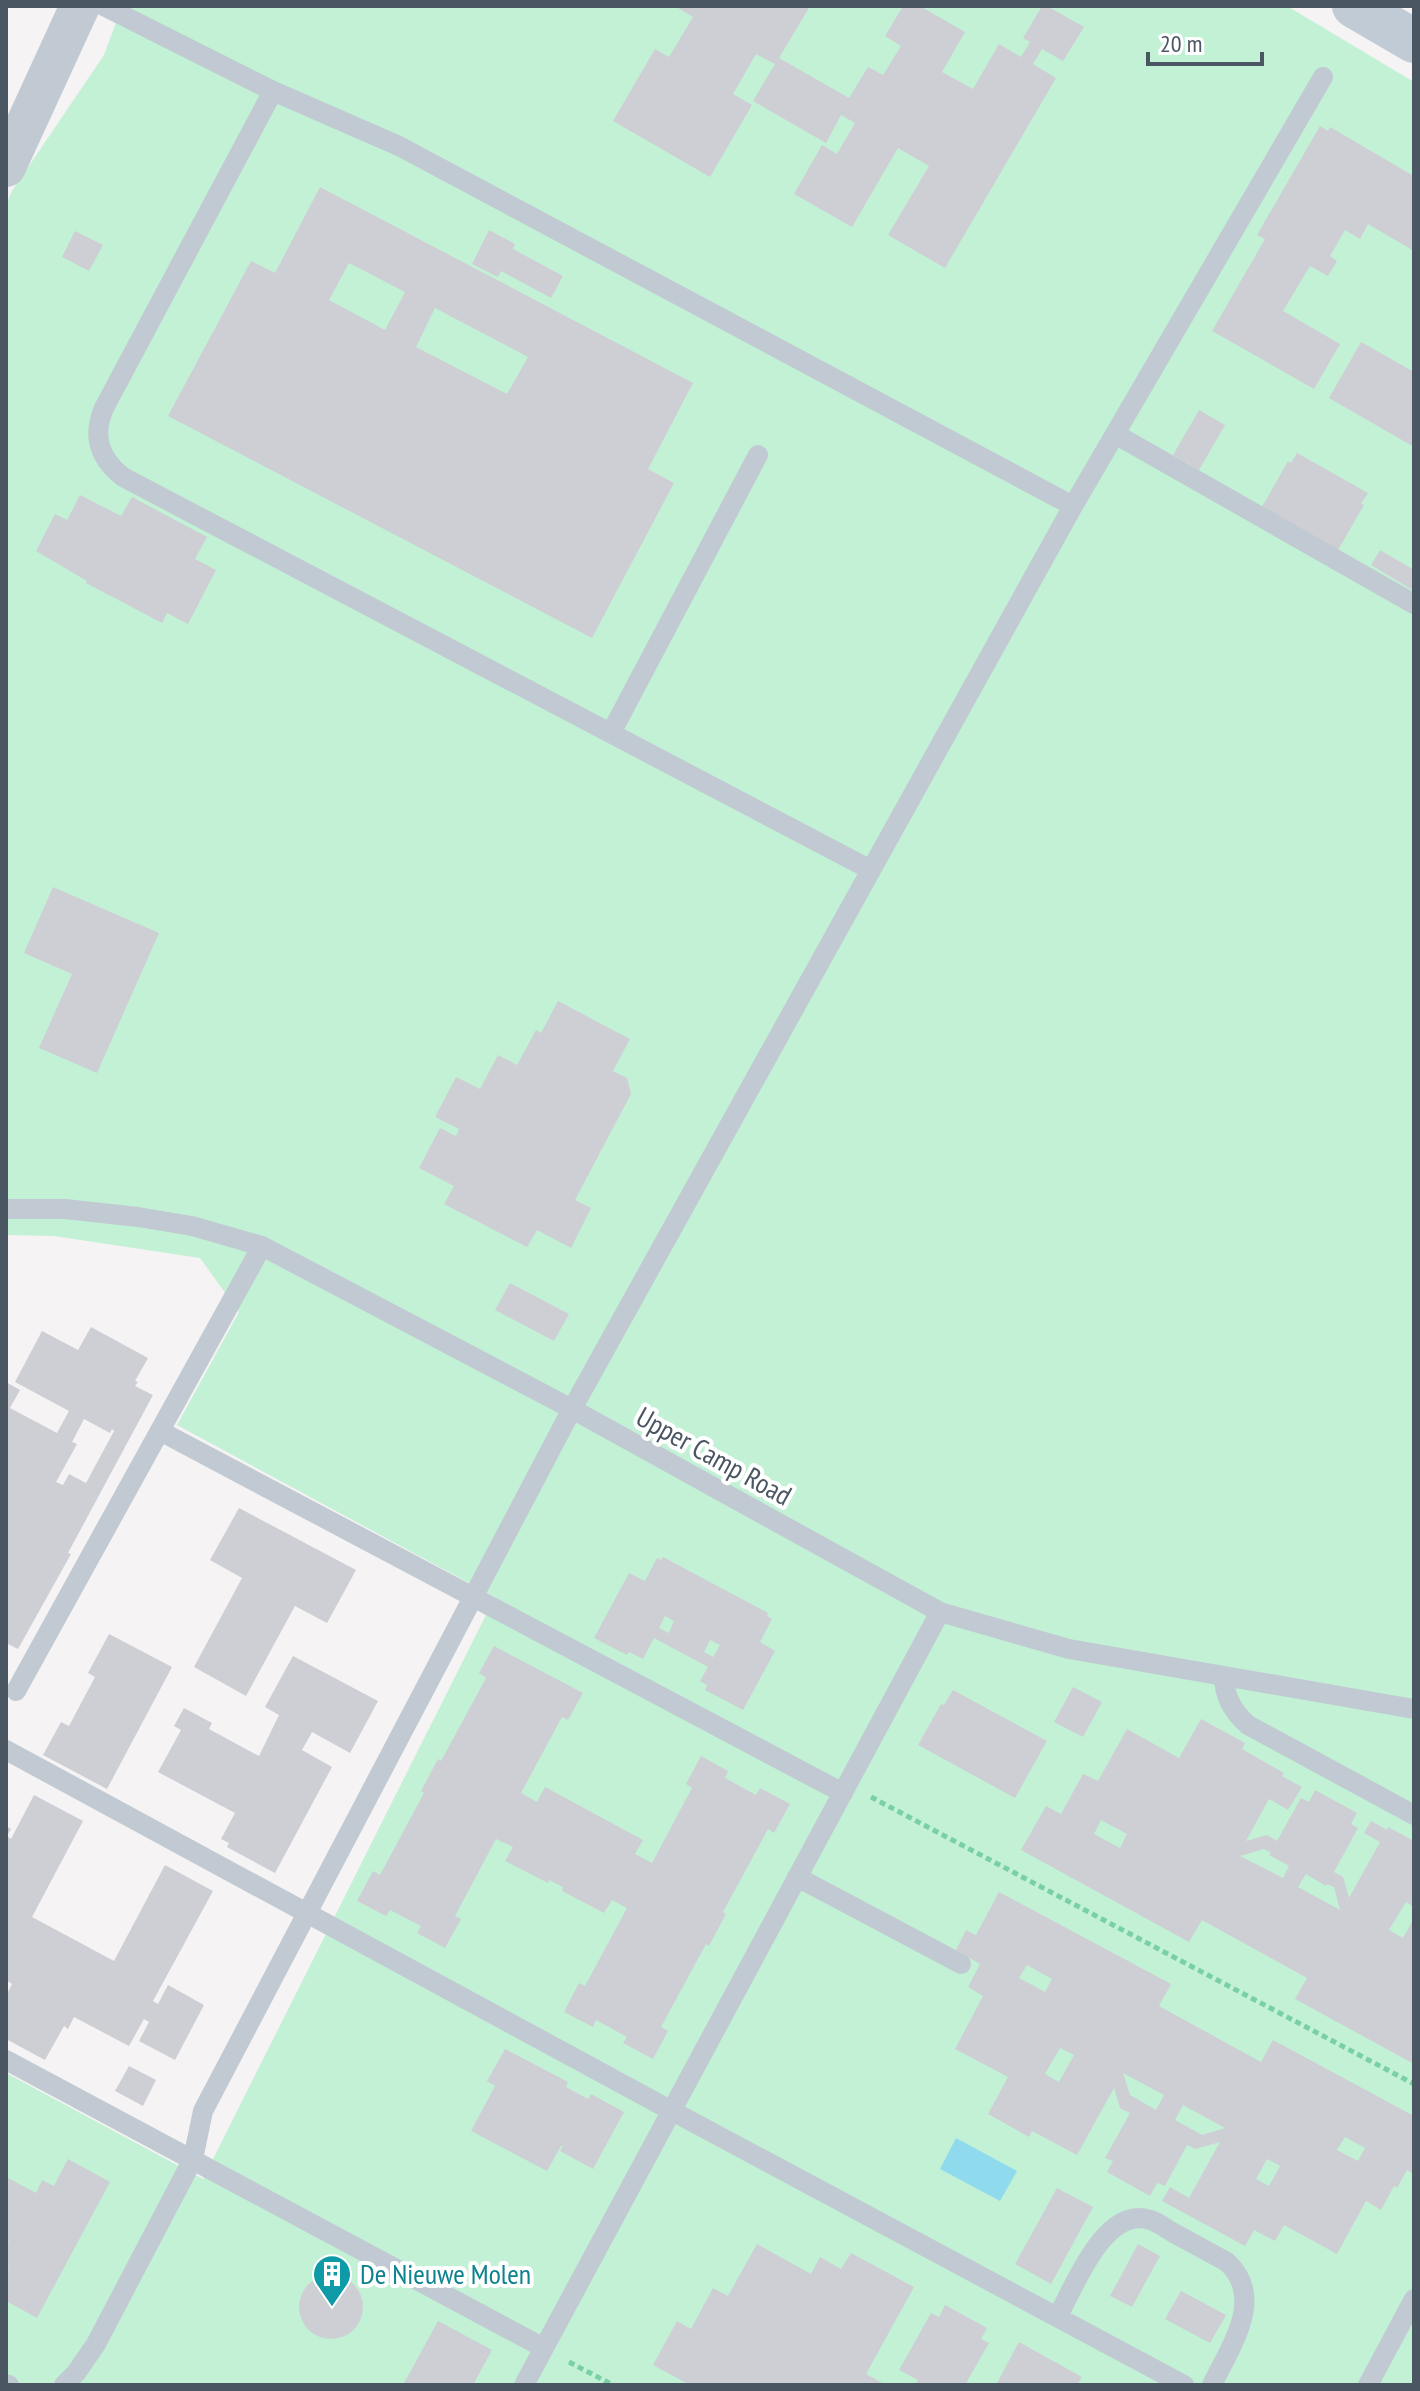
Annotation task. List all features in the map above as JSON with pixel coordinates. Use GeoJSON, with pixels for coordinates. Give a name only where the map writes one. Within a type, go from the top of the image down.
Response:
{"type":"FeatureCollection","features":[{"type":"Feature","properties":{"kind":"street"},"geometry":{"type":"LineString","coordinates":[[6,167],[80,6]]}},
{"type":"Feature","properties":{"kind":"street"},"geometry":{"type":"LineString","coordinates":[[1354,6],[1414,41]]}},
{"type":"Feature","properties":{"kind":"lane"},"geometry":{"type":"LineString","coordinates":[[104,6],[273,91],[399,146],[1073,506]]}},
{"type":"Feature","properties":{"kind":"lane"},"geometry":{"type":"LineString","coordinates":[[64,2385],[96,2344],[193,2159],[203,2111],[572,1409],[1073,506],[1323,77]]}},
{"type":"Feature","properties":{"kind":"lane"},"geometry":{"type":"LineString","coordinates":[[273,91],[104,408],[97,433],[104,458],[123,477],[871,870]]}},
{"type":"Feature","properties":{"kind":"lane"},"geometry":{"type":"LineString","coordinates":[[1115,434],[1414,604]]}},
{"type":"Feature","properties":{"kind":"lane"},"geometry":{"type":"LineString","coordinates":[[611,733],[758,455]]}},
{"type":"Feature","properties":{"kind":"lane","name":"Upper Camp Road"},"geometry":{"type":"LineString","coordinates":[[6,1209],[65,1209],[138,1217],[192,1226],[262,1246],[572,1409],[940,1612],[1069,1649],[1414,1709]]}},
{"type":"Feature","properties":{"kind":"lane"},"geometry":{"type":"LineString","coordinates":[[16,1691],[262,1246]]}},
{"type":"Feature","properties":{"kind":"lane"},"geometry":{"type":"LineString","coordinates":[[160,1431],[843,1793]]}},
{"type":"Feature","properties":{"kind":"lane"},"geometry":{"type":"LineString","coordinates":[[524,2385],[940,1612]]}},
{"type":"Feature","properties":{"kind":"lane"},"geometry":{"type":"LineString","coordinates":[[1224,1676],[1227,1698],[1233,1710],[1248,1725],[1414,1815]]}},
{"type":"Feature","properties":{"kind":"lane"},"geometry":{"type":"LineString","coordinates":[[6,1750],[1184,2385]]}},
{"type":"Feature","properties":{"kind":"lane"},"geometry":{"type":"LineString","coordinates":[[797,1877],[961,1964]]}},
{"type":"Feature","properties":{"kind":"lane"},"geometry":{"type":"LineString","coordinates":[[6,2060],[544,2348]]}},
{"type":"Feature","properties":{"kind":"lane"},"geometry":{"type":"LineString","coordinates":[[1058,2316],[1106,2233],[1132,2219],[1148,2219],[1227,2262],[1237,2271],[1243,2286],[1246,2302],[1238,2332],[1212,2385]]}},
{"type":"Feature","properties":{"kind":"lane"},"geometry":{"type":"LineString","coordinates":[[1368,2385],[1414,2299]]}},
{"type":"Feature","properties":{"kind":"path"},"geometry":{"type":"LineString","coordinates":[[843,1793],[863,1793],[1414,2084]]}},
{"type":"Feature","properties":{"kind":"path"},"geometry":{"type":"LineString","coordinates":[[544,2348],[613,2385]]}},
{"type":"Feature","properties":{"kind":"green space"},"geometry":{"type":"Polygon","coordinates":[[[122,6],[1287,6],[1414,82],[1414,2385],[6,2385],[6,2073],[203,2179],[495,1597],[177,1425],[239,1312],[200,1258],[54,1236],[6,1235],[6,205],[12,191],[104,55],[122,6]]]}},
{"type":"Feature","properties":{"kind":"water"},"geometry":{"type":"Polygon","coordinates":[[[956,2138],[1017,2171],[1000,2201],[940,2169],[956,2138]]]}},
{"type":"Feature","properties":{"kind":"building"},"geometry":{"type":"Polygon","coordinates":[[[810,6],[779,58],[849,98],[868,67],[883,75],[901,46],[885,36],[903,6],[920,6],[965,32],[942,72],[973,89],[999,44],[1021,57],[1030,42],[1023,38],[1042,6],[1084,27],[1063,61],[1042,49],[1033,64],[1056,78],[945,268],[888,235],[929,166],[898,148],[852,227],[794,194],[822,145],[837,154],[855,123],[841,115],[826,143],[753,101],[775,64],[756,54],[733,94],[752,105],[710,177],[613,121],[655,49],[669,57],[693,17],[678,8],[810,6]]]}},
{"type":"Feature","properties":{"kind":"building"},"geometry":{"type":"Polygon","coordinates":[[[1320,126],[1328,131],[1330,127],[1412,175],[1414,171],[1414,251],[1368,224],[1360,239],[1345,230],[1330,256],[1337,261],[1328,276],[1310,266],[1283,311],[1340,344],[1314,389],[1212,331],[1265,239],[1257,235],[1320,126]]]}},
{"type":"Feature","properties":{"kind":"building"},"geometry":{"type":"Polygon","coordinates":[[[320,187],[693,383],[648,469],[674,483],[592,638],[168,416],[251,261],[275,273],[320,187]],[[349,263],[329,300],[385,330],[405,292],[349,263]],[[435,308],[416,347],[507,394],[528,357],[435,308]]]}},
{"type":"Feature","properties":{"kind":"building"},"geometry":{"type":"Polygon","coordinates":[[[489,230],[515,244],[513,249],[563,276],[551,298],[501,271],[498,277],[472,264],[489,230]]]}},
{"type":"Feature","properties":{"kind":"building"},"geometry":{"type":"Polygon","coordinates":[[[75,231],[103,245],[89,271],[62,257],[75,231]]]}},
{"type":"Feature","properties":{"kind":"building"},"geometry":{"type":"Polygon","coordinates":[[[1361,342],[1414,372],[1414,447],[1329,398],[1361,342]]]}},
{"type":"Feature","properties":{"kind":"building"},"geometry":{"type":"Polygon","coordinates":[[[1199,410],[1225,425],[1199,470],[1173,455],[1199,410]]]}},
{"type":"Feature","properties":{"kind":"building"},"geometry":{"type":"Polygon","coordinates":[[[1297,453],[1368,493],[1338,550],[1262,507],[1288,461],[1291,463],[1297,453]]]}},
{"type":"Feature","properties":{"kind":"building"},"geometry":{"type":"Polygon","coordinates":[[[80,495],[121,516],[132,497],[207,537],[195,559],[216,570],[188,624],[167,613],[162,623],[86,583],[36,551],[55,514],[67,520],[80,495]]]}},
{"type":"Feature","properties":{"kind":"building"},"geometry":{"type":"Polygon","coordinates":[[[1380,550],[1414,570],[1414,591],[1371,565],[1380,550]]]}},
{"type":"Feature","properties":{"kind":"building"},"geometry":{"type":"Polygon","coordinates":[[[53,887],[159,933],[97,1073],[39,1048],[72,974],[24,953],[53,887]]]}},
{"type":"Feature","properties":{"kind":"building"},"geometry":{"type":"Polygon","coordinates":[[[558,1001],[630,1039],[613,1071],[627,1078],[631,1094],[575,1200],[591,1208],[571,1248],[537,1230],[527,1247],[444,1204],[454,1186],[419,1168],[440,1128],[456,1136],[459,1129],[435,1117],[456,1077],[480,1089],[498,1055],[517,1065],[536,1030],[541,1033],[558,1001]]]}},
{"type":"Feature","properties":{"kind":"building"},"geometry":{"type":"Polygon","coordinates":[[[510,1283],[569,1314],[554,1341],[495,1310],[510,1283]]]}},
{"type":"Feature","properties":{"kind":"building"},"geometry":{"type":"Polygon","coordinates":[[[91,1327],[148,1358],[135,1386],[153,1395],[18,1649],[6,1643],[6,1382],[20,1390],[10,1408],[57,1433],[69,1411],[15,1382],[42,1331],[78,1350],[91,1327]],[[84,1419],[72,1442],[77,1444],[56,1482],[63,1485],[69,1474],[86,1483],[114,1431],[112,1429],[110,1433],[84,1419]]]}},
{"type":"Feature","properties":{"kind":"building"},"geometry":{"type":"Polygon","coordinates":[[[239,1508],[356,1570],[327,1623],[295,1606],[246,1696],[194,1667],[242,1578],[210,1560],[239,1508]]]}},
{"type":"Feature","properties":{"kind":"building"},"geometry":{"type":"Polygon","coordinates":[[[663,1557],[768,1613],[767,1616],[772,1619],[760,1642],[775,1651],[743,1710],[705,1690],[707,1685],[700,1681],[708,1667],[654,1638],[643,1659],[629,1652],[627,1655],[594,1638],[629,1573],[645,1581],[657,1558],[661,1560],[663,1557]],[[665,1616],[659,1628],[669,1633],[674,1621],[665,1616]],[[710,1640],[704,1652],[713,1657],[720,1645],[710,1640]]]}},
{"type":"Feature","properties":{"kind":"building"},"geometry":{"type":"Polygon","coordinates":[[[109,1634],[172,1667],[107,1789],[43,1755],[61,1722],[69,1726],[95,1677],[88,1673],[109,1634]]]}},
{"type":"Feature","properties":{"kind":"building"},"geometry":{"type":"Polygon","coordinates":[[[494,1646],[583,1693],[568,1720],[562,1717],[521,1793],[537,1802],[545,1787],[643,1840],[635,1854],[652,1863],[692,1788],[686,1784],[701,1756],[728,1771],[725,1778],[756,1795],[760,1788],[790,1804],[774,1833],[768,1829],[723,1912],[726,1914],[709,1946],[706,1944],[661,2027],[668,2031],[653,2059],[623,2043],[627,2037],[596,2020],[593,2027],[564,2012],[579,1983],[585,1986],[627,1908],[612,1900],[604,1913],[562,1891],[563,1887],[549,1880],[548,1883],[505,1861],[513,1847],[496,1839],[455,1916],[461,1919],[445,1948],[417,1933],[421,1926],[390,1910],[386,1916],[357,1901],[373,1871],[380,1875],[424,1793],[421,1791],[438,1759],[441,1761],[486,1678],[479,1673],[494,1646]]]}},
{"type":"Feature","properties":{"kind":"building"},"geometry":{"type":"Polygon","coordinates":[[[293,1656],[378,1701],[350,1753],[312,1732],[302,1750],[332,1767],[275,1873],[227,1847],[229,1843],[221,1839],[235,1813],[158,1772],[181,1730],[174,1726],[184,1708],[212,1723],[209,1729],[259,1756],[279,1715],[265,1707],[293,1656]]]}},
{"type":"Feature","properties":{"kind":"building"},"geometry":{"type":"Polygon","coordinates":[[[1073,1687],[1102,1702],[1083,1737],[1054,1722],[1073,1687]]]}},
{"type":"Feature","properties":{"kind":"building"},"geometry":{"type":"Polygon","coordinates":[[[953,1690],[1047,1741],[1015,1798],[918,1745],[941,1704],[944,1705],[953,1690]]]}},
{"type":"Feature","properties":{"kind":"building"},"geometry":{"type":"Polygon","coordinates":[[[1201,1719],[1245,1743],[1242,1749],[1302,1787],[1288,1810],[1269,1799],[1246,1841],[1267,1835],[1277,1841],[1301,1798],[1309,1802],[1315,1790],[1357,1813],[1351,1824],[1358,1828],[1334,1872],[1343,1877],[1349,1898],[1380,1842],[1364,1833],[1371,1821],[1414,1841],[1414,1907],[1406,1902],[1389,1930],[1403,1938],[1414,1918],[1414,2064],[1295,1999],[1307,1978],[1202,1920],[1189,1942],[1021,1850],[1046,1806],[1061,1814],[1083,1774],[1098,1781],[1127,1729],[1179,1758],[1201,1719]],[[1101,1820],[1094,1834],[1120,1848],[1127,1834],[1101,1820]],[[1264,1849],[1240,1856],[1283,1878],[1289,1866],[1264,1849]],[[1306,1874],[1298,1887],[1340,1910],[1334,1887],[1326,1886],[1306,1874]]]}},
{"type":"Feature","properties":{"kind":"building"},"geometry":{"type":"Polygon","coordinates":[[[34,1795],[83,1821],[32,1917],[114,1961],[165,1865],[213,1891],[153,2001],[158,2004],[168,1985],[204,2005],[175,2060],[139,2041],[149,2022],[144,2019],[129,2046],[74,2017],[68,2029],[64,2026],[45,2060],[6,2039],[6,1996],[12,1984],[6,1980],[6,1826],[11,1829],[7,1836],[11,1839],[34,1795]]]}},
{"type":"Feature","properties":{"kind":"building"},"geometry":{"type":"Polygon","coordinates":[[[999,1892],[1171,1984],[1159,2006],[1261,2062],[1273,2040],[1414,2116],[1414,2174],[1407,2170],[1381,2210],[1366,2201],[1337,2254],[1284,2225],[1275,2241],[1254,2230],[1245,2246],[1162,2201],[1170,2187],[1189,2198],[1220,2142],[1195,2149],[1187,2145],[1165,2186],[1157,2183],[1150,2196],[1107,2172],[1113,2161],[1105,2158],[1130,2113],[1120,2108],[1114,2088],[1077,2155],[1032,2131],[1029,2137],[988,2114],[1008,2077],[955,2049],[983,1996],[968,1987],[980,1964],[956,1950],[966,1930],[976,1935],[999,1892]],[[1027,1965],[1019,1978],[1045,1992],[1052,1979],[1027,1965]],[[1060,2048],[1045,2074],[1059,2082],[1074,2055],[1060,2048]],[[1123,2073],[1130,2095],[1156,2110],[1164,2095],[1123,2073]],[[1183,2105],[1175,2120],[1202,2135],[1225,2128],[1183,2105]],[[1345,2137],[1337,2150],[1358,2161],[1365,2148],[1345,2137]],[[1267,2159],[1256,2179],[1269,2186],[1280,2166],[1267,2159]]]}},
{"type":"Feature","properties":{"kind":"building"},"geometry":{"type":"Polygon","coordinates":[[[505,2049],[568,2082],[566,2087],[588,2099],[591,2094],[624,2112],[593,2169],[560,2151],[561,2146],[547,2171],[471,2131],[495,2086],[487,2081],[505,2049]]]}},
{"type":"Feature","properties":{"kind":"building"},"geometry":{"type":"Polygon","coordinates":[[[129,2066],[156,2080],[143,2106],[115,2091],[129,2066]]]}},
{"type":"Feature","properties":{"kind":"building"},"geometry":{"type":"Polygon","coordinates":[[[68,2159],[110,2182],[37,2318],[6,2301],[6,2275],[9,2269],[6,2267],[6,2247],[9,2241],[6,2240],[6,2177],[36,2193],[42,2180],[54,2186],[68,2159]]]}},
{"type":"Feature","properties":{"kind":"building"},"geometry":{"type":"Polygon","coordinates":[[[1057,2188],[1093,2207],[1051,2284],[1015,2264],[1057,2188]]]}},
{"type":"Feature","properties":{"kind":"building"},"geometry":{"type":"Polygon","coordinates":[[[757,2244],[811,2274],[820,2257],[841,2269],[851,2253],[914,2287],[866,2374],[886,2385],[690,2385],[653,2365],[677,2321],[691,2329],[713,2288],[728,2296],[757,2244]]]}},
{"type":"Feature","properties":{"kind":"building"},"geometry":{"type":"Polygon","coordinates":[[[1138,2244],[1160,2256],[1132,2307],[1110,2296],[1138,2244]]]}},
{"type":"Feature","properties":{"kind":"building","name":"De Nieuwe Molen"},"geometry":{"type":"Polygon","coordinates":[[[331,2275],[343,2277],[354,2284],[361,2295],[361,2319],[354,2330],[343,2337],[331,2339],[319,2337],[308,2330],[301,2319],[299,2307],[301,2295],[308,2284],[319,2277],[331,2275]]]}},
{"type":"Feature","properties":{"kind":"building"},"geometry":{"type":"Polygon","coordinates":[[[1181,2291],[1226,2315],[1210,2343],[1165,2319],[1181,2291]]]}},
{"type":"Feature","properties":{"kind":"building"},"geometry":{"type":"Polygon","coordinates":[[[945,2305],[987,2328],[981,2339],[989,2343],[965,2385],[915,2385],[918,2380],[899,2370],[931,2313],[939,2317],[945,2305]]]}},
{"type":"Feature","properties":{"kind":"building"},"geometry":{"type":"Polygon","coordinates":[[[438,2321],[492,2350],[473,2385],[403,2385],[438,2321]]]}},
{"type":"Feature","properties":{"kind":"building"},"geometry":{"type":"Polygon","coordinates":[[[1019,2342],[1082,2377],[1077,2385],[996,2385],[1019,2342]]]}},
{"type":"Feature","properties":{"kind":"place","name":"De Nieuwe Molen"},"geometry":{"type":"Point","coordinates":[332,2308]}}]}
